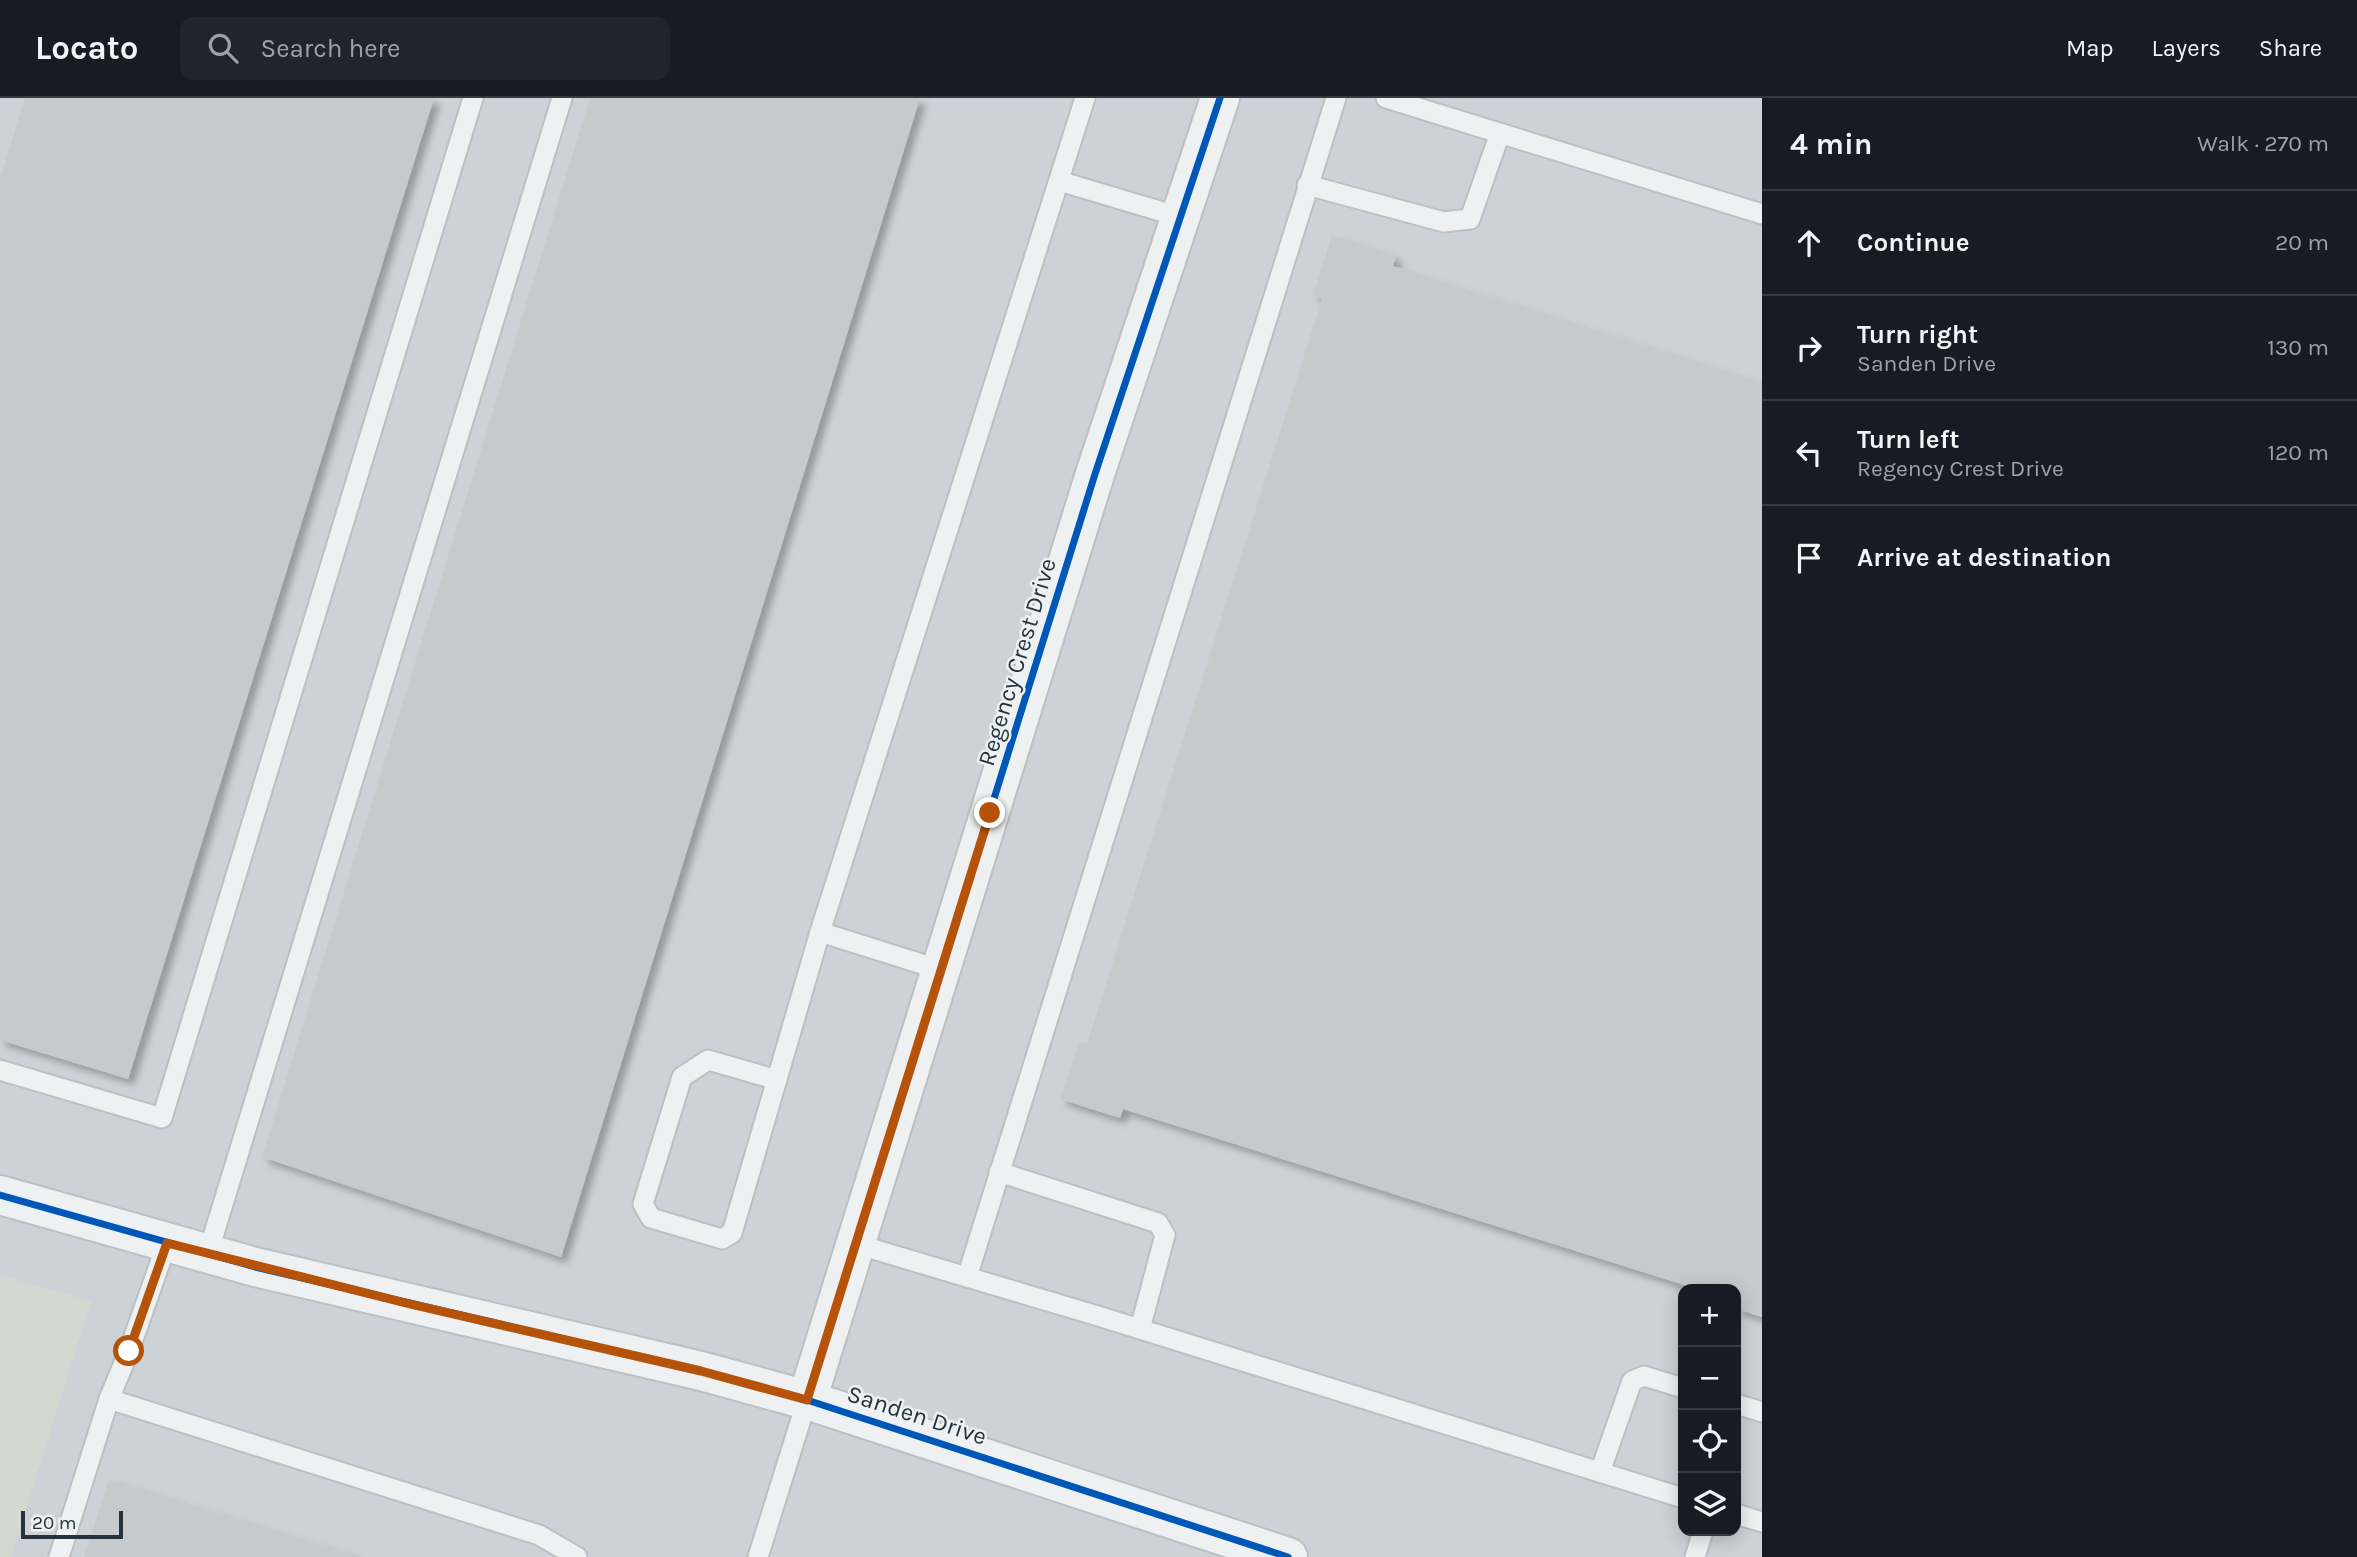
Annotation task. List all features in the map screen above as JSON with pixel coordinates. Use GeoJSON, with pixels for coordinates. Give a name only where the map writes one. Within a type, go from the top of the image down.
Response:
{"type":"FeatureCollection","features":[{"type":"Feature","properties":{"kind":"street","name":"Regency Crest Drive"},"geometry":{"type":"LineString","coordinates":[[807,1400],[1091,487],[1220,98]]}},
{"type":"Feature","properties":{"kind":"street","name":"Sanden Drive"},"geometry":{"type":"LineString","coordinates":[[0,1195],[167,1243],[448,1314],[701,1371],[807,1400],[1288,1557]]}},
{"type":"Feature","properties":{"kind":"lane"},"geometry":{"type":"LineString","coordinates":[[0,1070],[162,1118],[473,98]]}},
{"type":"Feature","properties":{"kind":"lane"},"geometry":{"type":"LineString","coordinates":[[208,1253],[562,98]]}},
{"type":"Feature","properties":{"kind":"lane"},"geometry":{"type":"LineString","coordinates":[[777,1080],[708,1060],[682,1077],[643,1204],[651,1219],[722,1238],[732,1233],[777,1080],[820,932],[1086,98]]}},
{"type":"Feature","properties":{"kind":"lane"},"geometry":{"type":"LineString","coordinates":[[967,1277],[1336,98]]}},
{"type":"Feature","properties":{"kind":"lane"},"geometry":{"type":"LineString","coordinates":[[1386,98],[1762,214]]}},
{"type":"Feature","properties":{"kind":"lane"},"geometry":{"type":"LineString","coordinates":[[1307,185],[1444,222],[1460,223],[1470,219],[1500,133]]}},
{"type":"Feature","properties":{"kind":"lane"},"geometry":{"type":"LineString","coordinates":[[1059,181],[1180,217]]}},
{"type":"Feature","properties":{"kind":"lane"},"geometry":{"type":"LineString","coordinates":[[820,932],[941,970]]}},
{"type":"Feature","properties":{"kind":"lane"},"geometry":{"type":"LineString","coordinates":[[999,1172],[1158,1223],[1165,1235],[1140,1329]]}},
{"type":"Feature","properties":{"kind":"lane"},"geometry":{"type":"LineString","coordinates":[[59,1557],[109,1399],[167,1243]]}},
{"type":"Feature","properties":{"kind":"lane"},"geometry":{"type":"LineString","coordinates":[[856,1244],[1140,1329],[1678,1496]]}},
{"type":"Feature","properties":{"kind":"lane"},"geometry":{"type":"LineString","coordinates":[[1600,1472],[1632,1381],[1644,1376],[1678,1386]]}},
{"type":"Feature","properties":{"kind":"lane"},"geometry":{"type":"LineString","coordinates":[[109,1399],[539,1535],[577,1557]]}},
{"type":"Feature","properties":{"kind":"lane"},"geometry":{"type":"LineString","coordinates":[[759,1557],[807,1400]]}},
{"type":"Feature","properties":{"kind":"lane"},"geometry":{"type":"LineString","coordinates":[[1741,1406],[1762,1412]]}},
{"type":"Feature","properties":{"kind":"lane"},"geometry":{"type":"LineString","coordinates":[[1741,1516],[1762,1522]]}},
{"type":"Feature","properties":{"kind":"lane"},"geometry":{"type":"LineString","coordinates":[[1695,1557],[1701,1536]]}},
{"type":"Feature","properties":{"kind":"shaded area"},"geometry":{"type":"Polygon","coordinates":[[[0,98],[1762,98],[1762,1557],[0,1557],[0,98]]]}},
{"type":"Feature","properties":{"kind":"shaded area"},"geometry":{"type":"Polygon","coordinates":[[[0,1275],[91,1301],[11,1557],[0,1557],[0,1275]]]}},
{"type":"Feature","properties":{"kind":"building"},"geometry":{"type":"Polygon","coordinates":[[[25,98],[434,98],[128,1079],[0,1040],[0,179],[25,98]]]}},
{"type":"Feature","properties":{"kind":"building"},"geometry":{"type":"Polygon","coordinates":[[[590,98],[920,98],[561,1257],[262,1157],[590,98]]]}},
{"type":"Feature","properties":{"kind":"building"},"geometry":{"type":"Polygon","coordinates":[[[1332,235],[1396,256],[1393,266],[1762,382],[1762,1317],[1741,1311],[1741,1284],[1681,1284],[1123,1109],[1120,1118],[1060,1099],[1079,1042],[1087,1044],[1322,299],[1313,295],[1332,235]]]}},
{"type":"Feature","properties":{"kind":"building"},"geometry":{"type":"Polygon","coordinates":[[[109,1479],[359,1556],[359,1557],[84,1557],[109,1479]]]}},
{"type":"Feature","properties":{"kind":"cycle path"},"geometry":{"type":"LineString","coordinates":[[807,1400],[1095,474],[1220,98]]}},
{"type":"Feature","properties":{"kind":"cycle path"},"geometry":{"type":"LineString","coordinates":[[0,1195],[255,1267],[701,1371],[807,1400],[1288,1557]]}},
{"type":"Feature","properties":{"kind":"route"},"geometry":{"type":"LineString","coordinates":[[129,1351],[167,1243],[461,1317],[701,1371],[807,1400],[990,813]]}}]}
